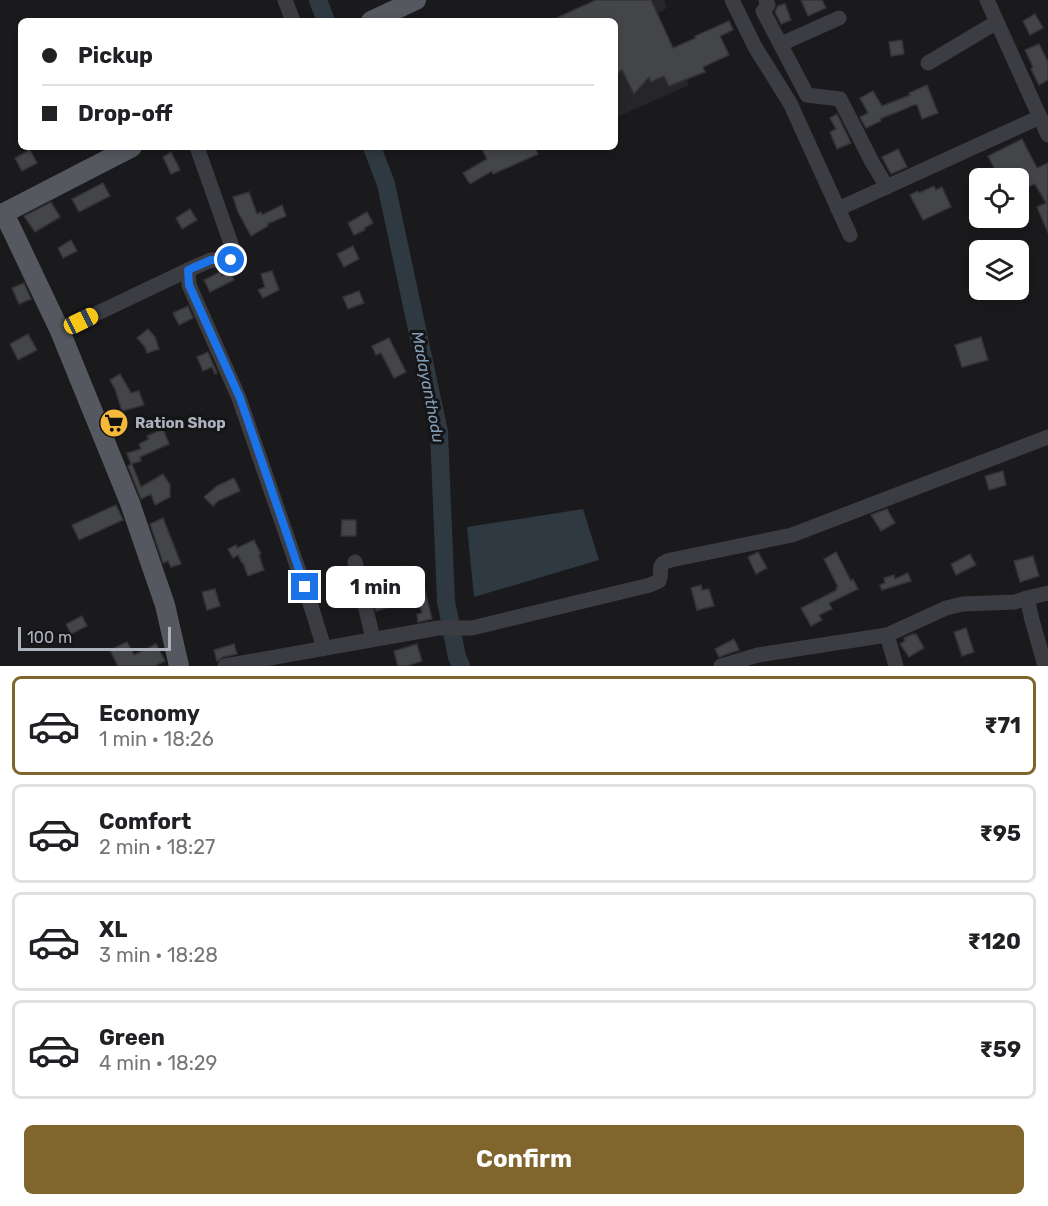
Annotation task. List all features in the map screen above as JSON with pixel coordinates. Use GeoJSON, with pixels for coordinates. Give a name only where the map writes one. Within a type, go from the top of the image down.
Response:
{"type":"FeatureCollection","features":[{"type":"Feature","properties":{"kind":"main road"},"geometry":{"type":"LineString","coordinates":[[378,18],[416,0]]}},
{"type":"Feature","properties":{"kind":"main road"},"geometry":{"type":"LineString","coordinates":[[126,150],[2,214],[60,331],[130,503],[165,605],[179,666]]}},
{"type":"Feature","properties":{"kind":"street"},"geometry":{"type":"LineString","coordinates":[[285,0],[292,18]]}},
{"type":"Feature","properties":{"kind":"street"},"geometry":{"type":"LineString","coordinates":[[732,0],[755,47],[790,103],[850,235]]}},
{"type":"Feature","properties":{"kind":"street"},"geometry":{"type":"LineString","coordinates":[[766,0],[768,5],[763,11],[807,95],[840,99],[887,187]]}},
{"type":"Feature","properties":{"kind":"street"},"geometry":{"type":"LineString","coordinates":[[987,0],[1048,135]]}},
{"type":"Feature","properties":{"kind":"street"},"geometry":{"type":"LineString","coordinates":[[781,44],[839,18]]}},
{"type":"Feature","properties":{"kind":"street"},"geometry":{"type":"LineString","coordinates":[[928,63],[997,22]]}},
{"type":"Feature","properties":{"kind":"street"},"geometry":{"type":"LineString","coordinates":[[838,209],[1040,117]]}},
{"type":"Feature","properties":{"kind":"street"},"geometry":{"type":"LineString","coordinates":[[60,331],[211,260],[231,260],[235,255],[198,150]]}},
{"type":"Feature","properties":{"kind":"street"},"geometry":{"type":"LineString","coordinates":[[188,270],[189,285],[240,398],[324,648]]}},
{"type":"Feature","properties":{"kind":"street"},"geometry":{"type":"LineString","coordinates":[[225,666],[438,628],[472,628],[650,585],[658,581],[661,576],[663,562],[792,535],[1048,437]]}},
{"type":"Feature","properties":{"kind":"street"},"geometry":{"type":"LineString","coordinates":[[355,562],[373,639]]}},
{"type":"Feature","properties":{"kind":"street"},"geometry":{"type":"LineString","coordinates":[[722,666],[758,656],[887,635],[946,608],[963,604],[1015,602],[1048,593]]}},
{"type":"Feature","properties":{"kind":"street"},"geometry":{"type":"LineString","coordinates":[[1027,598],[1045,666]]}},
{"type":"Feature","properties":{"kind":"street"},"geometry":{"type":"LineString","coordinates":[[887,635],[896,666]]}},
{"type":"Feature","properties":{"kind":"shaded area"},"geometry":{"type":"Polygon","coordinates":[[[597,0],[664,0],[667,8],[656,14],[689,85],[618,117],[618,18],[558,18],[597,0]]]}},
{"type":"Feature","properties":{"kind":"shaded area"},"geometry":{"type":"Polygon","coordinates":[[[583,509],[599,560],[474,597],[467,527],[583,509]]]}},
{"type":"Feature","properties":{"kind":"building"},"geometry":{"type":"Polygon","coordinates":[[[596,0],[651,0],[673,48],[729,21],[733,30],[720,36],[729,55],[703,67],[705,72],[669,86],[664,76],[651,82],[649,77],[634,94],[622,70],[618,72],[618,18],[557,18],[596,0]]]}},
{"type":"Feature","properties":{"kind":"building"},"geometry":{"type":"Polygon","coordinates":[[[801,0],[822,0],[826,8],[808,16],[801,0]]]}},
{"type":"Feature","properties":{"kind":"building"},"geometry":{"type":"Polygon","coordinates":[[[785,4],[791,20],[781,24],[775,12],[778,6],[785,4]]]}},
{"type":"Feature","properties":{"kind":"building"},"geometry":{"type":"Polygon","coordinates":[[[1035,14],[1043,28],[1030,35],[1023,21],[1035,14]]]}},
{"type":"Feature","properties":{"kind":"building"},"geometry":{"type":"Polygon","coordinates":[[[902,40],[904,54],[891,56],[889,42],[902,40]]]}},
{"type":"Feature","properties":{"kind":"building"},"geometry":{"type":"Polygon","coordinates":[[[1039,44],[1048,62],[1048,80],[1039,85],[1025,50],[1039,44]]]}},
{"type":"Feature","properties":{"kind":"building"},"geometry":{"type":"Polygon","coordinates":[[[927,85],[938,113],[922,119],[917,105],[914,105],[880,119],[881,121],[866,128],[860,117],[868,113],[860,98],[873,91],[882,106],[910,95],[909,93],[927,85]]]}},
{"type":"Feature","properties":{"kind":"building"},"geometry":{"type":"Polygon","coordinates":[[[837,114],[851,143],[837,149],[830,132],[836,129],[830,118],[837,114]]]}},
{"type":"Feature","properties":{"kind":"building"},"geometry":{"type":"Polygon","coordinates":[[[1022,139],[1037,168],[1048,163],[1048,233],[1037,207],[1046,203],[1035,184],[1029,186],[1029,168],[994,168],[988,156],[1022,139]]]}},
{"type":"Feature","properties":{"kind":"building"},"geometry":{"type":"Polygon","coordinates":[[[898,149],[907,167],[891,174],[882,157],[898,149]]]}},
{"type":"Feature","properties":{"kind":"building"},"geometry":{"type":"Polygon","coordinates":[[[30,150],[37,163],[22,171],[15,158],[30,150]]]}},
{"type":"Feature","properties":{"kind":"building"},"geometry":{"type":"Polygon","coordinates":[[[482,150],[536,150],[538,154],[493,174],[492,171],[470,184],[463,173],[487,159],[482,150]]]}},
{"type":"Feature","properties":{"kind":"building"},"geometry":{"type":"Polygon","coordinates":[[[171,152],[180,170],[171,174],[163,157],[171,152]]]}},
{"type":"Feature","properties":{"kind":"building"},"geometry":{"type":"Polygon","coordinates":[[[103,183],[110,196],[79,212],[72,199],[103,183]]]}},
{"type":"Feature","properties":{"kind":"building"},"geometry":{"type":"Polygon","coordinates":[[[934,186],[936,190],[942,187],[951,207],[923,220],[910,195],[934,186]]]}},
{"type":"Feature","properties":{"kind":"building"},"geometry":{"type":"Polygon","coordinates":[[[249,192],[257,214],[261,212],[262,215],[282,205],[286,216],[267,224],[268,226],[251,236],[233,197],[249,192]]]}},
{"type":"Feature","properties":{"kind":"building"},"geometry":{"type":"Polygon","coordinates":[[[51,202],[60,217],[35,232],[24,216],[51,202]]]}},
{"type":"Feature","properties":{"kind":"building"},"geometry":{"type":"Polygon","coordinates":[[[190,209],[197,220],[182,229],[176,218],[190,209]]]}},
{"type":"Feature","properties":{"kind":"building"},"geometry":{"type":"Polygon","coordinates":[[[367,212],[373,223],[354,235],[348,223],[367,212]]]}},
{"type":"Feature","properties":{"kind":"building"},"geometry":{"type":"Polygon","coordinates":[[[71,240],[77,251],[63,258],[58,248],[71,240]]]}},
{"type":"Feature","properties":{"kind":"building"},"geometry":{"type":"Polygon","coordinates":[[[353,246],[359,259],[344,267],[337,254],[353,246]]]}},
{"type":"Feature","properties":{"kind":"building"},"geometry":{"type":"Polygon","coordinates":[[[272,271],[279,290],[263,298],[258,290],[265,287],[261,274],[272,271]]]}},
{"type":"Feature","properties":{"kind":"building"},"geometry":{"type":"Polygon","coordinates":[[[220,272],[222,276],[230,272],[234,280],[210,292],[204,280],[220,272]]]}},
{"type":"Feature","properties":{"kind":"building"},"geometry":{"type":"Polygon","coordinates":[[[24,283],[31,299],[19,304],[12,288],[24,283]]]}},
{"type":"Feature","properties":{"kind":"building"},"geometry":{"type":"Polygon","coordinates":[[[359,291],[364,303],[348,309],[343,297],[359,291]]]}},
{"type":"Feature","properties":{"kind":"building"},"geometry":{"type":"Polygon","coordinates":[[[188,306],[193,318],[179,325],[173,313],[188,306]]]}},
{"type":"Feature","properties":{"kind":"building"},"geometry":{"type":"Polygon","coordinates":[[[148,329],[155,337],[159,349],[147,353],[137,338],[148,329]]]}},
{"type":"Feature","properties":{"kind":"building"},"geometry":{"type":"Polygon","coordinates":[[[28,334],[37,350],[18,360],[10,344],[28,334]]]}},
{"type":"Feature","properties":{"kind":"building"},"geometry":{"type":"Polygon","coordinates":[[[981,337],[988,360],[962,367],[955,345],[981,337]]]}},
{"type":"Feature","properties":{"kind":"building"},"geometry":{"type":"Polygon","coordinates":[[[389,338],[406,372],[394,378],[381,353],[376,355],[372,346],[389,338]]]}},
{"type":"Feature","properties":{"kind":"building"},"geometry":{"type":"Polygon","coordinates":[[[208,352],[217,373],[215,374],[212,367],[203,371],[197,357],[208,352]]]}},
{"type":"Feature","properties":{"kind":"building"},"geometry":{"type":"Polygon","coordinates":[[[120,374],[131,393],[139,391],[144,405],[122,411],[110,380],[120,374]]]}},
{"type":"Feature","properties":{"kind":"building"},"geometry":{"type":"Polygon","coordinates":[[[163,429],[169,444],[140,457],[141,461],[131,464],[127,453],[141,449],[139,444],[149,439],[147,436],[163,429]]]}},
{"type":"Feature","properties":{"kind":"building"},"geometry":{"type":"Polygon","coordinates":[[[132,464],[141,487],[163,474],[170,485],[170,497],[155,505],[151,494],[141,499],[128,466],[132,464]]]}},
{"type":"Feature","properties":{"kind":"building"},"geometry":{"type":"Polygon","coordinates":[[[1003,471],[1006,485],[989,490],[985,476],[1003,471]]]}},
{"type":"Feature","properties":{"kind":"building"},"geometry":{"type":"Polygon","coordinates":[[[234,478],[240,491],[218,501],[213,506],[204,497],[217,486],[234,478]]]}},
{"type":"Feature","properties":{"kind":"building"},"geometry":{"type":"Polygon","coordinates":[[[116,505],[123,520],[79,540],[72,525],[116,505]]]}},
{"type":"Feature","properties":{"kind":"building"},"geometry":{"type":"Polygon","coordinates":[[[887,509],[895,523],[881,531],[871,515],[887,509]]]}},
{"type":"Feature","properties":{"kind":"building"},"geometry":{"type":"Polygon","coordinates":[[[163,518],[181,564],[171,567],[168,561],[163,563],[150,524],[163,518]]]}},
{"type":"Feature","properties":{"kind":"building"},"geometry":{"type":"Polygon","coordinates":[[[342,520],[356,520],[356,536],[341,536],[342,520]]]}},
{"type":"Feature","properties":{"kind":"building"},"geometry":{"type":"Polygon","coordinates":[[[254,540],[261,554],[259,555],[264,570],[248,576],[238,555],[233,558],[228,549],[236,545],[237,548],[254,540]]]}},
{"type":"Feature","properties":{"kind":"building"},"geometry":{"type":"Polygon","coordinates":[[[758,552],[767,568],[756,574],[748,557],[758,552]]]}},
{"type":"Feature","properties":{"kind":"building"},"geometry":{"type":"Polygon","coordinates":[[[836,552],[851,581],[853,579],[858,589],[829,603],[832,609],[819,615],[822,620],[811,626],[801,608],[837,590],[838,587],[824,559],[836,552]]]}},
{"type":"Feature","properties":{"kind":"building"},"geometry":{"type":"Polygon","coordinates":[[[970,554],[976,565],[956,575],[951,564],[970,554]]]}},
{"type":"Feature","properties":{"kind":"building"},"geometry":{"type":"Polygon","coordinates":[[[1033,556],[1039,576],[1020,582],[1014,561],[1033,556]]]}},
{"type":"Feature","properties":{"kind":"building"},"geometry":{"type":"Polygon","coordinates":[[[401,566],[408,582],[422,579],[432,619],[418,622],[417,614],[422,613],[416,592],[395,597],[397,605],[376,611],[372,594],[401,587],[393,570],[401,566]]]}},
{"type":"Feature","properties":{"kind":"building"},"geometry":{"type":"Polygon","coordinates":[[[908,573],[911,581],[882,590],[880,585],[885,583],[884,578],[894,575],[895,579],[908,573]]]}},
{"type":"Feature","properties":{"kind":"building"},"geometry":{"type":"Polygon","coordinates":[[[701,585],[702,590],[709,589],[714,606],[697,610],[691,588],[701,585]]]}},
{"type":"Feature","properties":{"kind":"building"},"geometry":{"type":"Polygon","coordinates":[[[215,589],[220,606],[207,610],[202,592],[215,589]]]}},
{"type":"Feature","properties":{"kind":"building"},"geometry":{"type":"Polygon","coordinates":[[[82,616],[87,626],[71,634],[66,624],[82,616]]]}},
{"type":"Feature","properties":{"kind":"building"},"geometry":{"type":"Polygon","coordinates":[[[966,628],[974,652],[962,656],[954,632],[966,628]]]}},
{"type":"Feature","properties":{"kind":"building"},"geometry":{"type":"Polygon","coordinates":[[[916,634],[924,648],[909,657],[900,644],[905,641],[904,638],[916,634]]]}},
{"type":"Feature","properties":{"kind":"building"},"geometry":{"type":"Polygon","coordinates":[[[734,639],[739,650],[719,657],[715,649],[734,639]]]}},
{"type":"Feature","properties":{"kind":"building"},"geometry":{"type":"Polygon","coordinates":[[[127,642],[134,655],[156,644],[165,661],[155,666],[118,666],[110,650],[127,642]]]}},
{"type":"Feature","properties":{"kind":"building"},"geometry":{"type":"Polygon","coordinates":[[[234,644],[237,654],[217,661],[214,650],[234,644]]]}},
{"type":"Feature","properties":{"kind":"building"},"geometry":{"type":"Polygon","coordinates":[[[417,644],[422,661],[407,666],[398,666],[394,651],[417,644]]]}},
{"type":"Feature","properties":{"kind":"waterway","name":"Madayanthodu"},"geometry":{"type":"LineString","coordinates":[[318,0],[325,18]]}},
{"type":"Feature","properties":{"kind":"waterway","name":"Madayanthodu"},"geometry":{"type":"LineString","coordinates":[[373,150],[386,184],[439,432],[446,601],[457,657],[461,666]]}},
{"type":"Feature","properties":{"kind":"place","name":"Ration Shop"},"geometry":{"type":"Point","coordinates":[114,423]}},
{"type":"Feature","properties":{"kind":"route"},"geometry":{"type":"LineString","coordinates":[[231,260],[211,260],[188,270],[189,285],[240,398],[305,587]]}}]}
